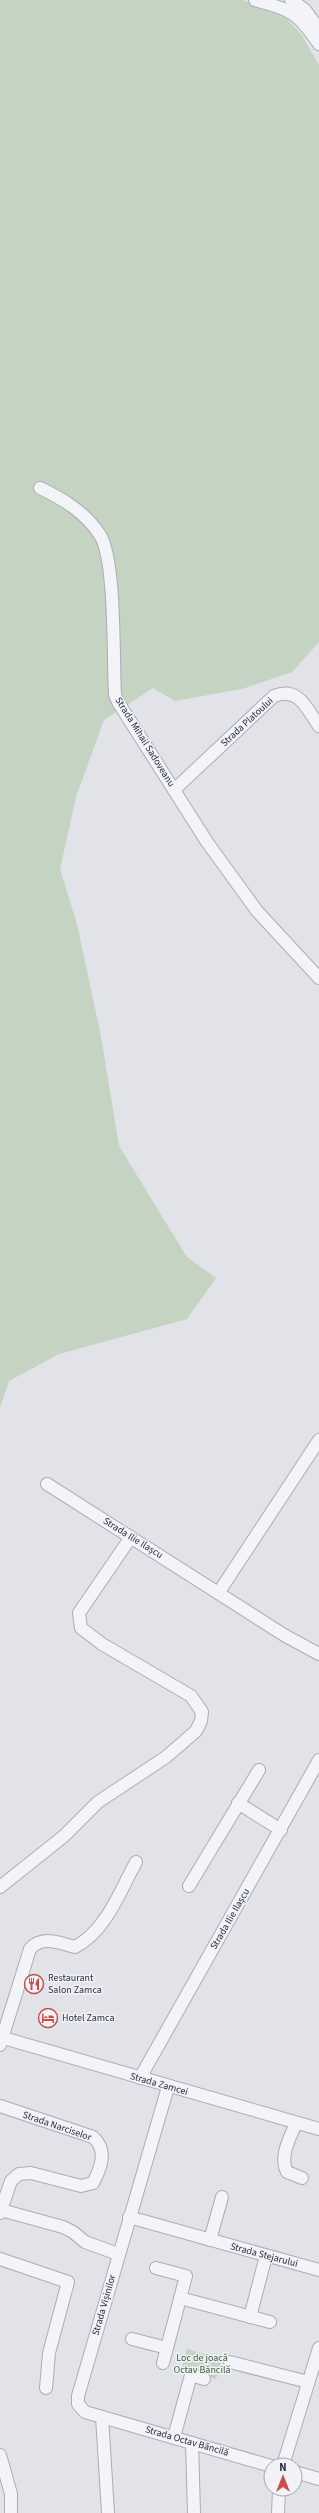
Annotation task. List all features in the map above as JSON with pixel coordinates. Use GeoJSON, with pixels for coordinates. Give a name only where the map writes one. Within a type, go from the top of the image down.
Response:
{"type":"FeatureCollection","features":[{"type":"Feature","properties":{"kind":"street"},"geometry":{"type":"LineString","coordinates":[[255,0],[286,9],[295,14],[304,21],[319,44]]}},
{"type":"Feature","properties":{"kind":"street"},"geometry":{"type":"LineString","coordinates":[[291,0],[305,10],[319,29]]}},
{"type":"Feature","properties":{"kind":"street","name":"Strada Mihail Sadoveanu"},"geometry":{"type":"LineString","coordinates":[[40,488],[62,499],[78,510],[100,535],[108,561],[115,695],[126,717],[207,842],[257,911],[319,978]]}},
{"type":"Feature","properties":{"kind":"street","name":"Strada Platoului"},"geometry":{"type":"LineString","coordinates":[[174,790],[274,696],[289,692],[296,695],[319,726]]}},
{"type":"Feature","properties":{"kind":"street"},"geometry":{"type":"LineString","coordinates":[[219,1592],[319,1440]]}},
{"type":"Feature","properties":{"kind":"street","name":"Strada Ilie Ilașcu"},"geometry":{"type":"LineString","coordinates":[[47,1484],[219,1592],[284,1635],[319,1654]]}},
{"type":"Feature","properties":{"kind":"street"},"geometry":{"type":"LineString","coordinates":[[0,1887],[64,1836],[98,1802],[166,1757],[196,1731],[201,1721],[202,1712],[191,1696],[102,1644],[80,1628],[79,1613],[131,1537]]}},
{"type":"Feature","properties":{"kind":"street","name":"Strada Ilie Ilașcu"},"geometry":{"type":"LineString","coordinates":[[140,2078],[281,1830],[319,1760]]}},
{"type":"Feature","properties":{"kind":"street"},"geometry":{"type":"LineString","coordinates":[[189,1886],[259,1770]]}},
{"type":"Feature","properties":{"kind":"street"},"geometry":{"type":"LineString","coordinates":[[238,1803],[281,1830]]}},
{"type":"Feature","properties":{"kind":"street"},"geometry":{"type":"LineString","coordinates":[[1,2040],[30,1949],[36,1942],[44,1940],[75,1947],[91,1937],[100,1927],[136,1862]]}},
{"type":"Feature","properties":{"kind":"street","name":"Strada Zamcei"},"geometry":{"type":"LineString","coordinates":[[1,2040],[319,2129]]}},
{"type":"Feature","properties":{"kind":"street","name":"Strada Vișinilor"},"geometry":{"type":"LineString","coordinates":[[102,2417],[85,2412],[78,2404],[78,2396],[129,2216],[168,2087]]}},
{"type":"Feature","properties":{"kind":"street","name":"Strada Narciselor"},"geometry":{"type":"LineString","coordinates":[[0,2106],[93,2138],[99,2143],[103,2153],[100,2170],[92,2183],[81,2186],[31,2173],[19,2174],[11,2181],[0,2212],[63,2228],[73,2232],[85,2242],[118,2254]]}},
{"type":"Feature","properties":{"kind":"street"},"geometry":{"type":"LineString","coordinates":[[296,2123],[284,2155],[283,2165],[287,2172],[302,2178]]}},
{"type":"Feature","properties":{"kind":"street"},"geometry":{"type":"LineString","coordinates":[[210,2240],[222,2197]]}},
{"type":"Feature","properties":{"kind":"street","name":"Strada Stejarului"},"geometry":{"type":"LineString","coordinates":[[129,2216],[319,2270]]}},
{"type":"Feature","properties":{"kind":"street"},"geometry":{"type":"LineString","coordinates":[[250,2317],[266,2256]]}},
{"type":"Feature","properties":{"kind":"street"},"geometry":{"type":"LineString","coordinates":[[0,2259],[68,2282],[49,2354],[46,2388]]}},
{"type":"Feature","properties":{"kind":"street"},"geometry":{"type":"LineString","coordinates":[[156,2268],[186,2276],[163,2363]]}},
{"type":"Feature","properties":{"kind":"street"},"geometry":{"type":"LineString","coordinates":[[180,2298],[270,2322]]}},
{"type":"Feature","properties":{"kind":"street"},"geometry":{"type":"LineString","coordinates":[[132,2339],[167,2348]]}},
{"type":"Feature","properties":{"kind":"street"},"geometry":{"type":"LineString","coordinates":[[285,2457],[319,2348]]}},
{"type":"Feature","properties":{"kind":"street"},"geometry":{"type":"LineString","coordinates":[[230,2362],[308,2382]]}},
{"type":"Feature","properties":{"kind":"street"},"geometry":{"type":"LineString","coordinates":[[174,2437],[190,2375],[204,2379]]}},
{"type":"Feature","properties":{"kind":"street"},"geometry":{"type":"LineString","coordinates":[[102,2417],[108,2513]]}},
{"type":"Feature","properties":{"kind":"street","name":"Strada Octav Băncilă"},"geometry":{"type":"LineString","coordinates":[[102,2417],[263,2464]]}},
{"type":"Feature","properties":{"kind":"street"},"geometry":{"type":"LineString","coordinates":[[192,2443],[194,2513]]}},
{"type":"Feature","properties":{"kind":"street"},"geometry":{"type":"LineString","coordinates":[[0,2456],[11,2494],[11,2513]]}},
{"type":"Feature","properties":{"kind":"street"},"geometry":{"type":"LineString","coordinates":[[303,2474],[319,2479]]}},
{"type":"Feature","properties":{"kind":"street"},"geometry":{"type":"LineString","coordinates":[[278,2513],[279,2497]]}},
{"type":"Feature","properties":{"kind":"green space"},"geometry":{"type":"Polygon","coordinates":[[[0,0],[243,0],[287,19],[301,34],[319,65],[319,642],[292,672],[242,689],[175,701],[153,688],[104,720],[76,797],[60,869],[77,924],[101,1036],[119,1146],[187,1257],[216,1278],[187,1319],[59,1354],[9,1381],[0,1408],[0,0]]]}},
{"type":"Feature","properties":{"kind":"green space","name":"Loc de joacă Octav Băncilă"},"geometry":{"type":"Polygon","coordinates":[[[187,2349],[222,2359],[216,2379],[182,2369],[187,2349]]]}},
{"type":"Feature","properties":{"kind":"place","name":"Restaurant Salon Zamca"},"geometry":{"type":"Point","coordinates":[34,1984]}},
{"type":"Feature","properties":{"kind":"place","name":"Hotel Zamca"},"geometry":{"type":"Point","coordinates":[48,2018]}}]}
